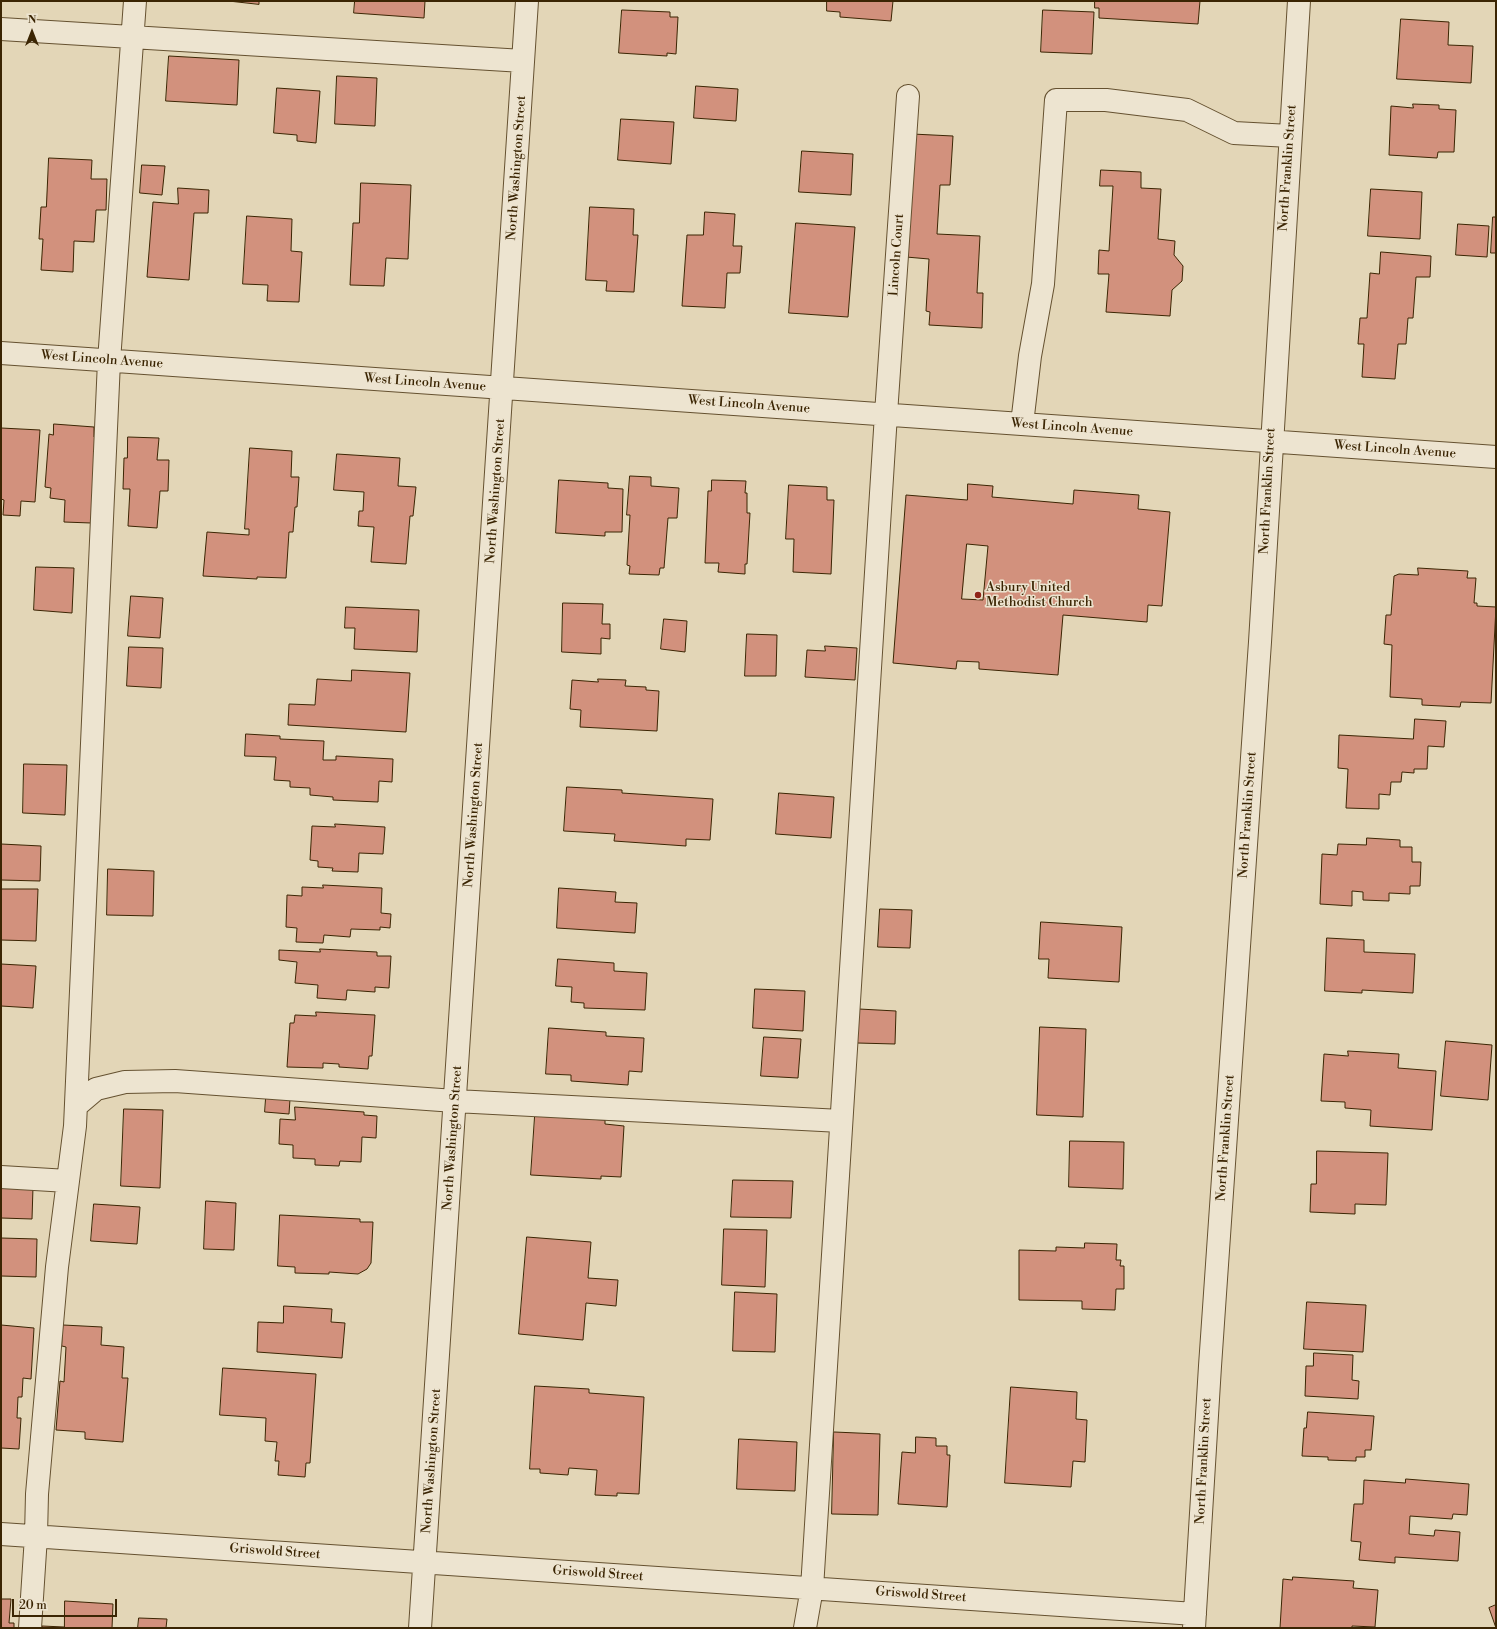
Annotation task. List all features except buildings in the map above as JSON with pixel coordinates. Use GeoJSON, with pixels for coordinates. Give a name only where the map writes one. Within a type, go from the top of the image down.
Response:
{"type":"FeatureCollection","features":[{"type":"Feature","properties":{"kind":"street"},"geometry":{"type":"LineString","coordinates":[[30,1628],[38,1486],[56,1267],[75,1126],[109,361],[135,1]]}},
{"type":"Feature","properties":{"kind":"street","name":"North Washington Street"},"geometry":{"type":"LineString","coordinates":[[420,1628],[503,388],[527,1]]}},
{"type":"Feature","properties":{"kind":"street","name":"North Franklin Street"},"geometry":{"type":"LineString","coordinates":[[1195,1621],[1210,1358],[1260,642],[1299,1]]}},
{"type":"Feature","properties":{"kind":"street"},"geometry":{"type":"LineString","coordinates":[[1,29],[523,61]]}},
{"type":"Feature","properties":{"kind":"street","name":"Lincoln Court"},"geometry":{"type":"LineString","coordinates":[[805,1628],[812,1588],[886,414],[908,96]]}},
{"type":"Feature","properties":{"kind":"street"},"geometry":{"type":"LineString","coordinates":[[1022,424],[1030,356],[1043,284],[1056,100],[1106,100],[1187,110],[1234,133],[1290,136]]}},
{"type":"Feature","properties":{"kind":"street","name":"West Lincoln Avenue"},"geometry":{"type":"LineString","coordinates":[[1,353],[1496,457]]}},
{"type":"Feature","properties":{"kind":"street"},"geometry":{"type":"LineString","coordinates":[[76,1106],[96,1089],[125,1082],[175,1081],[455,1101],[841,1122]]}},
{"type":"Feature","properties":{"kind":"street"},"geometry":{"type":"LineString","coordinates":[[1,1177],[68,1181]]}},
{"type":"Feature","properties":{"kind":"street","name":"Griswold Street"},"geometry":{"type":"LineString","coordinates":[[1,1534],[812,1588],[1195,1621]]}},
{"type":"Feature","properties":{"kind":"place","name":"Asbury United Methodist Church"},"geometry":{"type":"Point","coordinates":[978,595]}}]}
